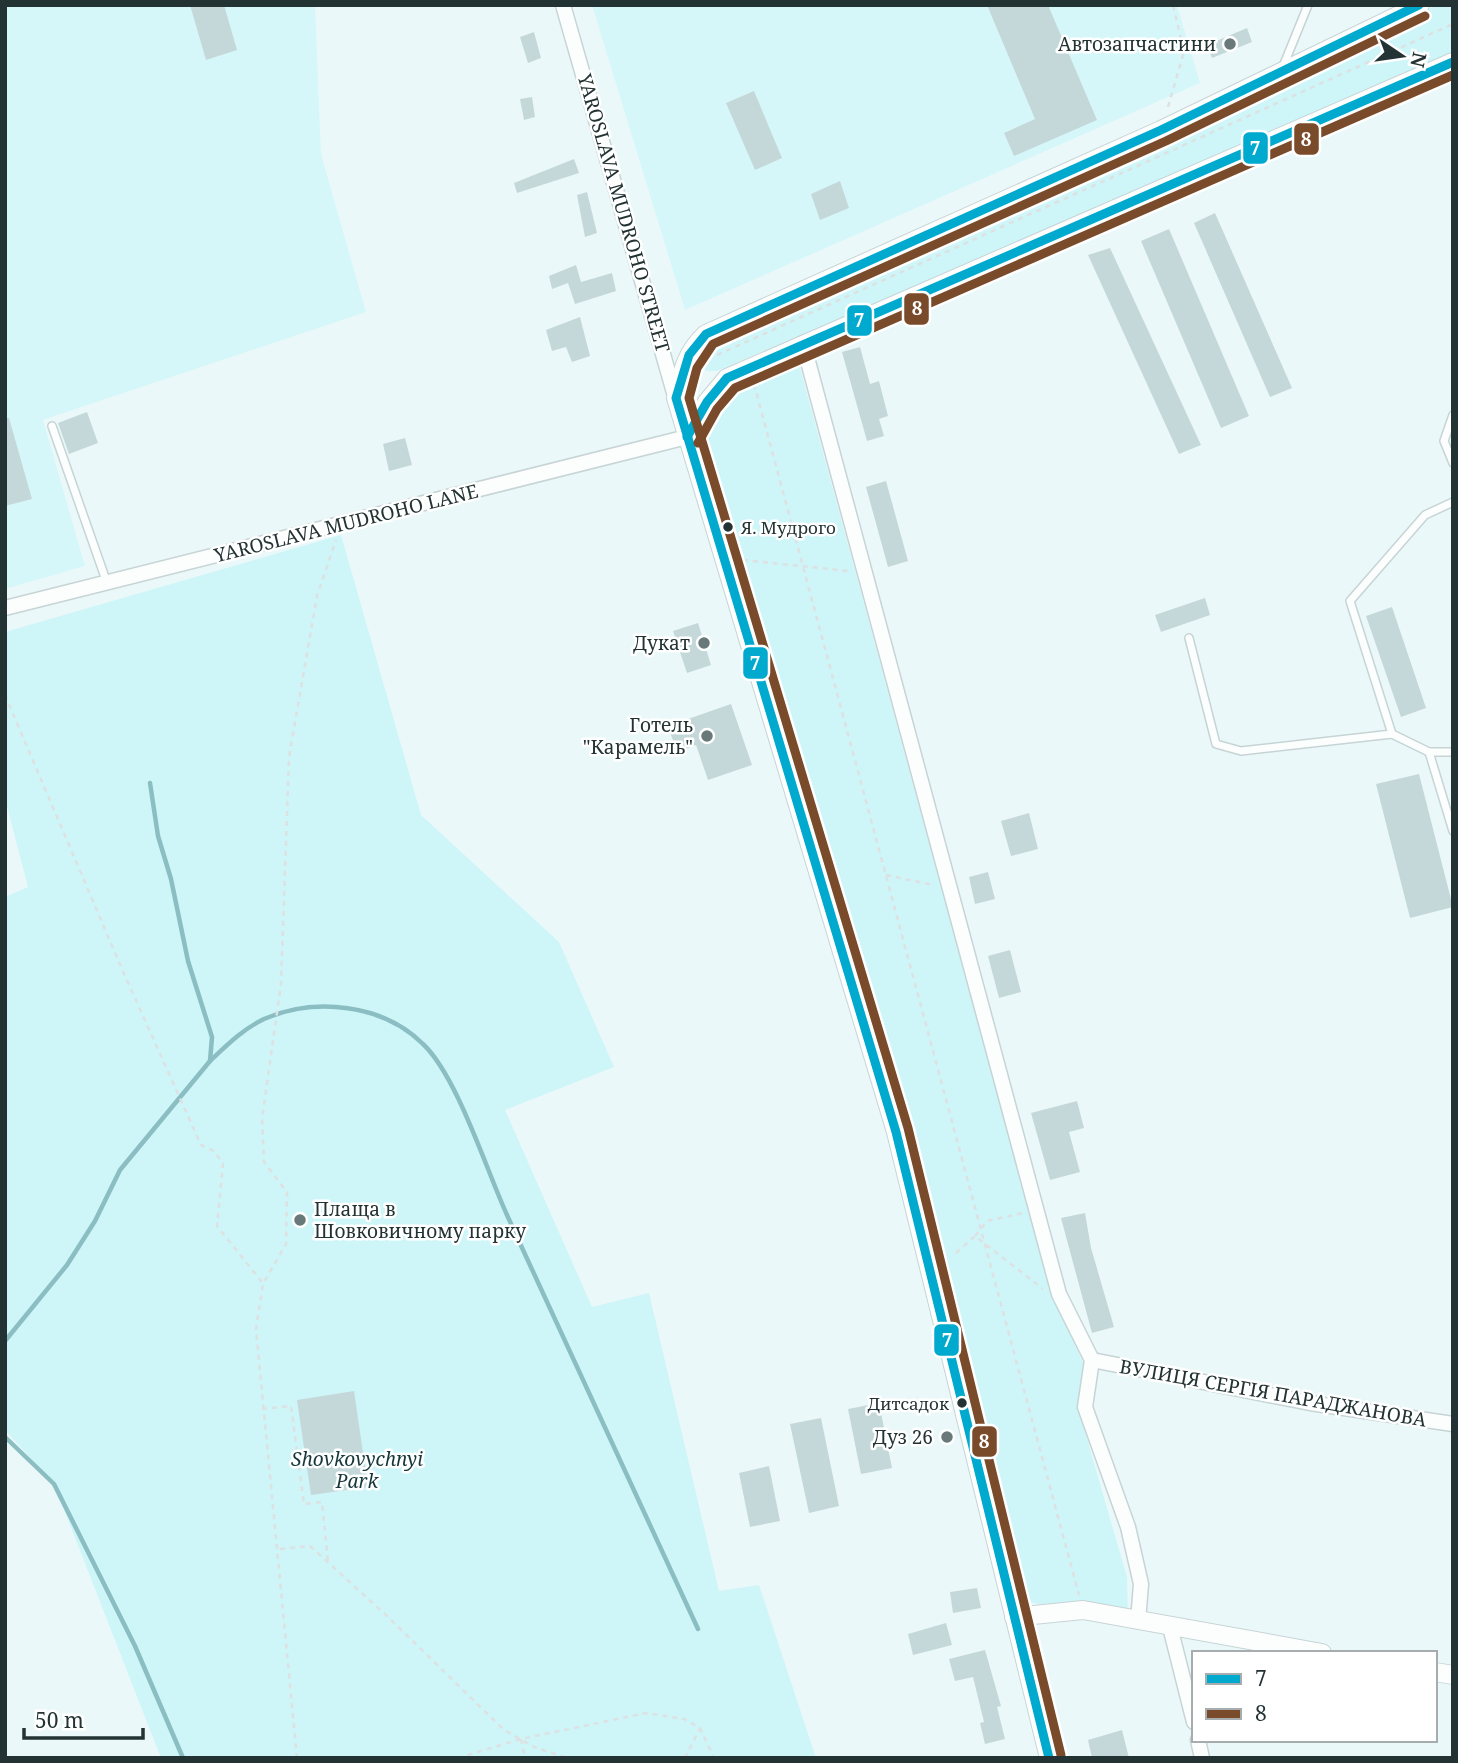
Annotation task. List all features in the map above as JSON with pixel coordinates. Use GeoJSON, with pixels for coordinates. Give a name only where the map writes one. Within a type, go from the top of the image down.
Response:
{"type":"FeatureCollection","features":[{"type":"Feature","properties":{"kind":"street","name":"YAROSLAVA MUDROHO STREET"},"geometry":{"type":"LineString","coordinates":[[563,5],[662,342],[687,437],[896,1132],[1049,1758]]}},
{"type":"Feature","properties":{"kind":"street"},"geometry":{"type":"LineString","coordinates":[[676,398],[685,360],[693,346],[706,334],[1161,130],[1420,5]]}},
{"type":"Feature","properties":{"kind":"street"},"geometry":{"type":"LineString","coordinates":[[687,437],[707,402],[727,378],[1453,62]]}},
{"type":"Feature","properties":{"kind":"street"},"geometry":{"type":"LineString","coordinates":[[803,343],[1059,1294],[1093,1360],[1085,1406],[1128,1527],[1140,1584],[1138,1621]]}},
{"type":"Feature","properties":{"kind":"street","name":"YAROSLAVA MUDROHO LANE"},"geometry":{"type":"LineString","coordinates":[[5,608],[687,437]]}},
{"type":"Feature","properties":{"kind":"street","name":"ВУЛИЦЯ СЕРГІЯ ПАРАДЖАНОВА"},"geometry":{"type":"LineString","coordinates":[[1093,1360],[1310,1403],[1453,1424]]}},
{"type":"Feature","properties":{"kind":"street"},"geometry":{"type":"LineString","coordinates":[[1014,1617],[1083,1610],[1311,1651]]}},
{"type":"Feature","properties":{"kind":"street"},"geometry":{"type":"LineString","coordinates":[[1170,1626],[1192,1714]]}},
{"type":"Feature","properties":{"kind":"lane"},"geometry":{"type":"LineString","coordinates":[[1281,71],[1308,5]]}},
{"type":"Feature","properties":{"kind":"lane"},"geometry":{"type":"LineString","coordinates":[[1453,415],[1444,440],[1453,463]]}},
{"type":"Feature","properties":{"kind":"lane"},"geometry":{"type":"LineString","coordinates":[[52,426],[107,583]]}},
{"type":"Feature","properties":{"kind":"lane"},"geometry":{"type":"LineString","coordinates":[[1392,734],[1350,601],[1425,515],[1453,502]]}},
{"type":"Feature","properties":{"kind":"lane"},"geometry":{"type":"LineString","coordinates":[[1189,638],[1216,744],[1241,751],[1392,734],[1429,752],[1453,752]]}},
{"type":"Feature","properties":{"kind":"lane"},"geometry":{"type":"LineString","coordinates":[[1429,752],[1453,831]]}},
{"type":"Feature","properties":{"kind":"path"},"geometry":{"type":"LineString","coordinates":[[1151,161],[1184,52],[1173,5]]}},
{"type":"Feature","properties":{"kind":"path"},"geometry":{"type":"LineString","coordinates":[[708,359],[1453,24]]}},
{"type":"Feature","properties":{"kind":"path"},"geometry":{"type":"LineString","coordinates":[[750,368],[1083,1610]]}},
{"type":"Feature","properties":{"kind":"path"},"geometry":{"type":"LineString","coordinates":[[297,1758],[256,1329],[263,1283],[286,1244],[287,1192],[264,1162],[262,1119],[281,984],[289,757],[317,596],[342,524]]}},
{"type":"Feature","properties":{"kind":"path"},"geometry":{"type":"LineString","coordinates":[[724,558],[865,573]]}},
{"type":"Feature","properties":{"kind":"path"},"geometry":{"type":"LineString","coordinates":[[5,695],[121,967],[173,1077],[201,1145],[214,1151],[223,1164],[217,1226],[263,1283]]}},
{"type":"Feature","properties":{"kind":"path"},"geometry":{"type":"LineString","coordinates":[[886,875],[950,890]]}},
{"type":"Feature","properties":{"kind":"path"},"geometry":{"type":"LineString","coordinates":[[956,1253],[987,1221],[1036,1210]]}},
{"type":"Feature","properties":{"kind":"path"},"geometry":{"type":"LineString","coordinates":[[975,1236],[1040,1289],[1059,1294]]}},
{"type":"Feature","properties":{"kind":"path"},"geometry":{"type":"LineString","coordinates":[[262,1409],[291,1406],[304,1504],[322,1502],[328,1562]]}},
{"type":"Feature","properties":{"kind":"path"},"geometry":{"type":"LineString","coordinates":[[279,1549],[310,1546],[504,1730],[534,1747],[567,1758]]}},
{"type":"Feature","properties":{"kind":"path"},"geometry":{"type":"LineString","coordinates":[[458,1758],[521,1739],[646,1713],[684,1719],[700,1728],[714,1758]]}},
{"type":"Feature","properties":{"kind":"path"},"geometry":{"type":"LineString","coordinates":[[685,1758],[700,1728]]}},
{"type":"Feature","properties":{"kind":"path"},"geometry":{"type":"LineString","coordinates":[[521,1739],[525,1758]]}},
{"type":"Feature","properties":{"kind":"shaded area"},"geometry":{"type":"Polygon","coordinates":[[[5,5],[315,5],[321,154],[366,312],[43,420],[85,566],[5,589],[5,5]]]}},
{"type":"Feature","properties":{"kind":"shaded area"},"geometry":{"type":"Polygon","coordinates":[[[592,5],[1177,5],[1200,83],[685,310],[592,5]]]}},
{"type":"Feature","properties":{"kind":"green space"},"geometry":{"type":"Polygon","coordinates":[[[1437,5],[1453,5],[1453,55],[717,371],[706,371],[697,357],[703,348],[1159,137],[1281,75],[1437,5]]]}},
{"type":"Feature","properties":{"kind":"green space"},"geometry":{"type":"Polygon","coordinates":[[[797,357],[1052,1296],[1086,1374],[1078,1408],[1127,1577],[1128,1620],[1023,1601],[1014,1582],[895,1095],[716,492],[705,446],[713,416],[723,399],[739,386],[797,357]]]}},
{"type":"Feature","properties":{"kind":"green space","name":"Shovkovychnyi Park"},"geometry":{"type":"Polygon","coordinates":[[[341,535],[421,815],[559,942],[614,1067],[505,1110],[592,1307],[649,1293],[719,1591],[759,1585],[816,1758],[161,1758],[54,1484],[5,1430],[5,897],[28,887],[5,799],[5,632],[341,535]]]}},
{"type":"Feature","properties":{"kind":"building"},"geometry":{"type":"Polygon","coordinates":[[[190,5],[224,5],[237,50],[206,60],[190,5]]]}},
{"type":"Feature","properties":{"kind":"building"},"geometry":{"type":"Polygon","coordinates":[[[987,5],[1048,5],[1097,120],[1014,156],[1004,133],[1035,119],[987,5]]]}},
{"type":"Feature","properties":{"kind":"building","name":"Автозапчастини"},"geometry":{"type":"Polygon","coordinates":[[[1247,28],[1252,42],[1212,58],[1207,45],[1247,28]]]}},
{"type":"Feature","properties":{"kind":"building"},"geometry":{"type":"Polygon","coordinates":[[[534,32],[541,58],[528,63],[520,37],[534,32]]]}},
{"type":"Feature","properties":{"kind":"building"},"geometry":{"type":"Polygon","coordinates":[[[754,91],[782,158],[755,170],[726,103],[754,91]]]}},
{"type":"Feature","properties":{"kind":"building"},"geometry":{"type":"Polygon","coordinates":[[[532,97],[535,117],[524,120],[520,99],[532,97]]]}},
{"type":"Feature","properties":{"kind":"building"},"geometry":{"type":"Polygon","coordinates":[[[574,159],[579,173],[517,193],[514,183],[574,159]]]}},
{"type":"Feature","properties":{"kind":"building"},"geometry":{"type":"Polygon","coordinates":[[[840,181],[849,208],[820,220],[811,194],[840,181]]]}},
{"type":"Feature","properties":{"kind":"building"},"geometry":{"type":"Polygon","coordinates":[[[587,192],[597,233],[585,237],[577,195],[587,192]]]}},
{"type":"Feature","properties":{"kind":"building"},"geometry":{"type":"Polygon","coordinates":[[[1215,213],[1292,388],[1270,397],[1194,223],[1215,213]]]}},
{"type":"Feature","properties":{"kind":"building"},"geometry":{"type":"Polygon","coordinates":[[[1169,229],[1249,416],[1221,428],[1141,241],[1169,229]]]}},
{"type":"Feature","properties":{"kind":"building"},"geometry":{"type":"Polygon","coordinates":[[[1110,248],[1201,445],[1179,454],[1088,255],[1110,248]]]}},
{"type":"Feature","properties":{"kind":"building"},"geometry":{"type":"Polygon","coordinates":[[[576,265],[581,282],[612,273],[616,291],[575,304],[568,283],[552,289],[549,276],[576,265]]]}},
{"type":"Feature","properties":{"kind":"building"},"geometry":{"type":"Polygon","coordinates":[[[580,317],[590,356],[572,362],[566,347],[552,351],[546,330],[580,317]]]}},
{"type":"Feature","properties":{"kind":"building"},"geometry":{"type":"Polygon","coordinates":[[[860,347],[870,384],[879,381],[888,416],[879,419],[884,436],[867,441],[842,352],[860,347]]]}},
{"type":"Feature","properties":{"kind":"building"},"geometry":{"type":"Polygon","coordinates":[[[87,412],[98,443],[69,454],[58,423],[87,412]]]}},
{"type":"Feature","properties":{"kind":"building"},"geometry":{"type":"Polygon","coordinates":[[[5,418],[9,418],[32,499],[5,506],[5,418]]]}},
{"type":"Feature","properties":{"kind":"building"},"geometry":{"type":"Polygon","coordinates":[[[405,438],[412,465],[389,471],[383,444],[405,438]]]}},
{"type":"Feature","properties":{"kind":"building"},"geometry":{"type":"Polygon","coordinates":[[[886,481],[908,561],[888,567],[866,487],[886,481]]]}},
{"type":"Feature","properties":{"kind":"building"},"geometry":{"type":"Polygon","coordinates":[[[1205,598],[1210,615],[1161,632],[1155,615],[1205,598]]]}},
{"type":"Feature","properties":{"kind":"building"},"geometry":{"type":"Polygon","coordinates":[[[1392,607],[1426,708],[1401,717],[1366,616],[1392,607]]]}},
{"type":"Feature","properties":{"kind":"building"},"geometry":{"type":"Polygon","coordinates":[[[698,623],[711,665],[687,673],[673,631],[698,623]]]}},
{"type":"Feature","properties":{"kind":"building","name":"Готель \"Карамель\""},"geometry":{"type":"Polygon","coordinates":[[[731,704],[752,765],[708,780],[696,745],[677,752],[668,726],[731,704]]]}},
{"type":"Feature","properties":{"kind":"building"},"geometry":{"type":"Polygon","coordinates":[[[1419,774],[1453,907],[1410,918],[1376,784],[1419,774]]]}},
{"type":"Feature","properties":{"kind":"building"},"geometry":{"type":"Polygon","coordinates":[[[1029,813],[1038,849],[1011,856],[1001,821],[1029,813]]]}},
{"type":"Feature","properties":{"kind":"building"},"geometry":{"type":"Polygon","coordinates":[[[988,872],[995,899],[975,904],[969,877],[988,872]]]}},
{"type":"Feature","properties":{"kind":"building"},"geometry":{"type":"Polygon","coordinates":[[[1010,950],[1021,992],[999,998],[988,956],[1010,950]]]}},
{"type":"Feature","properties":{"kind":"building"},"geometry":{"type":"Polygon","coordinates":[[[1077,1101],[1084,1128],[1069,1132],[1080,1172],[1050,1180],[1031,1113],[1077,1101]]]}},
{"type":"Feature","properties":{"kind":"building"},"geometry":{"type":"Polygon","coordinates":[[[1085,1213],[1091,1248],[1114,1327],[1092,1333],[1061,1218],[1085,1213]]]}},
{"type":"Feature","properties":{"kind":"building"},"geometry":{"type":"Polygon","coordinates":[[[354,1391],[368,1487],[311,1495],[297,1400],[354,1391]]]}},
{"type":"Feature","properties":{"kind":"building"},"geometry":{"type":"Polygon","coordinates":[[[879,1403],[892,1468],[861,1474],[848,1409],[879,1403]]]}},
{"type":"Feature","properties":{"kind":"building"},"geometry":{"type":"Polygon","coordinates":[[[821,1418],[839,1506],[809,1513],[790,1424],[821,1418]]]}},
{"type":"Feature","properties":{"kind":"building"},"geometry":{"type":"Polygon","coordinates":[[[769,1466],[780,1521],[750,1527],[739,1473],[769,1466]]]}},
{"type":"Feature","properties":{"kind":"building"},"geometry":{"type":"Polygon","coordinates":[[[977,1588],[981,1608],[953,1613],[950,1592],[977,1588]]]}},
{"type":"Feature","properties":{"kind":"building"},"geometry":{"type":"Polygon","coordinates":[[[946,1623],[952,1645],[913,1655],[908,1634],[946,1623]]]}},
{"type":"Feature","properties":{"kind":"building"},"geometry":{"type":"Polygon","coordinates":[[[985,1650],[1001,1706],[997,1707],[1005,1739],[985,1744],[980,1723],[984,1722],[973,1677],[955,1681],[949,1659],[985,1650]]]}},
{"type":"Feature","properties":{"kind":"building"},"geometry":{"type":"Polygon","coordinates":[[[1122,1730],[1129,1758],[1092,1758],[1088,1740],[1122,1730]]]}},
{"type":"Feature","properties":{"kind":"waterway"},"geometry":{"type":"LineString","coordinates":[[5,1341],[67,1265],[95,1221],[120,1170],[210,1061],[212,1037],[188,961],[171,879],[158,836],[150,783]]}},
{"type":"Feature","properties":{"kind":"waterway"},"geometry":{"type":"LineString","coordinates":[[210,1061],[236,1038],[264,1019],[284,1012],[326,1007],[348,1008],[388,1020],[407,1031],[436,1059],[459,1100],[507,1215],[698,1629]]}},
{"type":"Feature","properties":{"kind":"waterway"},"geometry":{"type":"LineString","coordinates":[[5,1437],[54,1484],[135,1646],[183,1758]]}},
{"type":"Feature","properties":{"kind":"transit line","name":"7"},"geometry":{"type":"LineString","coordinates":[[1049,1758],[896,1132],[676,398],[689,355],[706,334],[1161,130],[1419,5]]}},
{"type":"Feature","properties":{"kind":"transit line","name":"8"},"geometry":{"type":"LineString","coordinates":[[1061,1755],[908,1128],[689,398],[697,368],[713,344],[1166,141],[1425,16]]}},
{"type":"Feature","properties":{"kind":"transit line","name":"7"},"geometry":{"type":"LineString","coordinates":[[687,437],[707,402],[727,378],[1453,62]]}},
{"type":"Feature","properties":{"kind":"transit line","name":"8"},"geometry":{"type":"LineString","coordinates":[[698,443],[717,409],[735,388],[1453,75]]}},
{"type":"Feature","properties":{"kind":"place","name":"Автозапчастини"},"geometry":{"type":"Point","coordinates":[1230,44]}},
{"type":"Feature","properties":{"kind":"place","name":"Я. Мудрого"},"geometry":{"type":"Point","coordinates":[728,527]}},
{"type":"Feature","properties":{"kind":"place","name":"Дукат"},"geometry":{"type":"Point","coordinates":[704,643]}},
{"type":"Feature","properties":{"kind":"place","name":"Готель \"Карамель\""},"geometry":{"type":"Point","coordinates":[707,736]}},
{"type":"Feature","properties":{"kind":"place","name":"Плаща в Шовковичному парку"},"geometry":{"type":"Point","coordinates":[300,1220]}},
{"type":"Feature","properties":{"kind":"place","name":"Дитсадок"},"geometry":{"type":"Point","coordinates":[962,1403]}},
{"type":"Feature","properties":{"kind":"place","name":"Дуз 26"},"geometry":{"type":"Point","coordinates":[947,1437]}}]}
